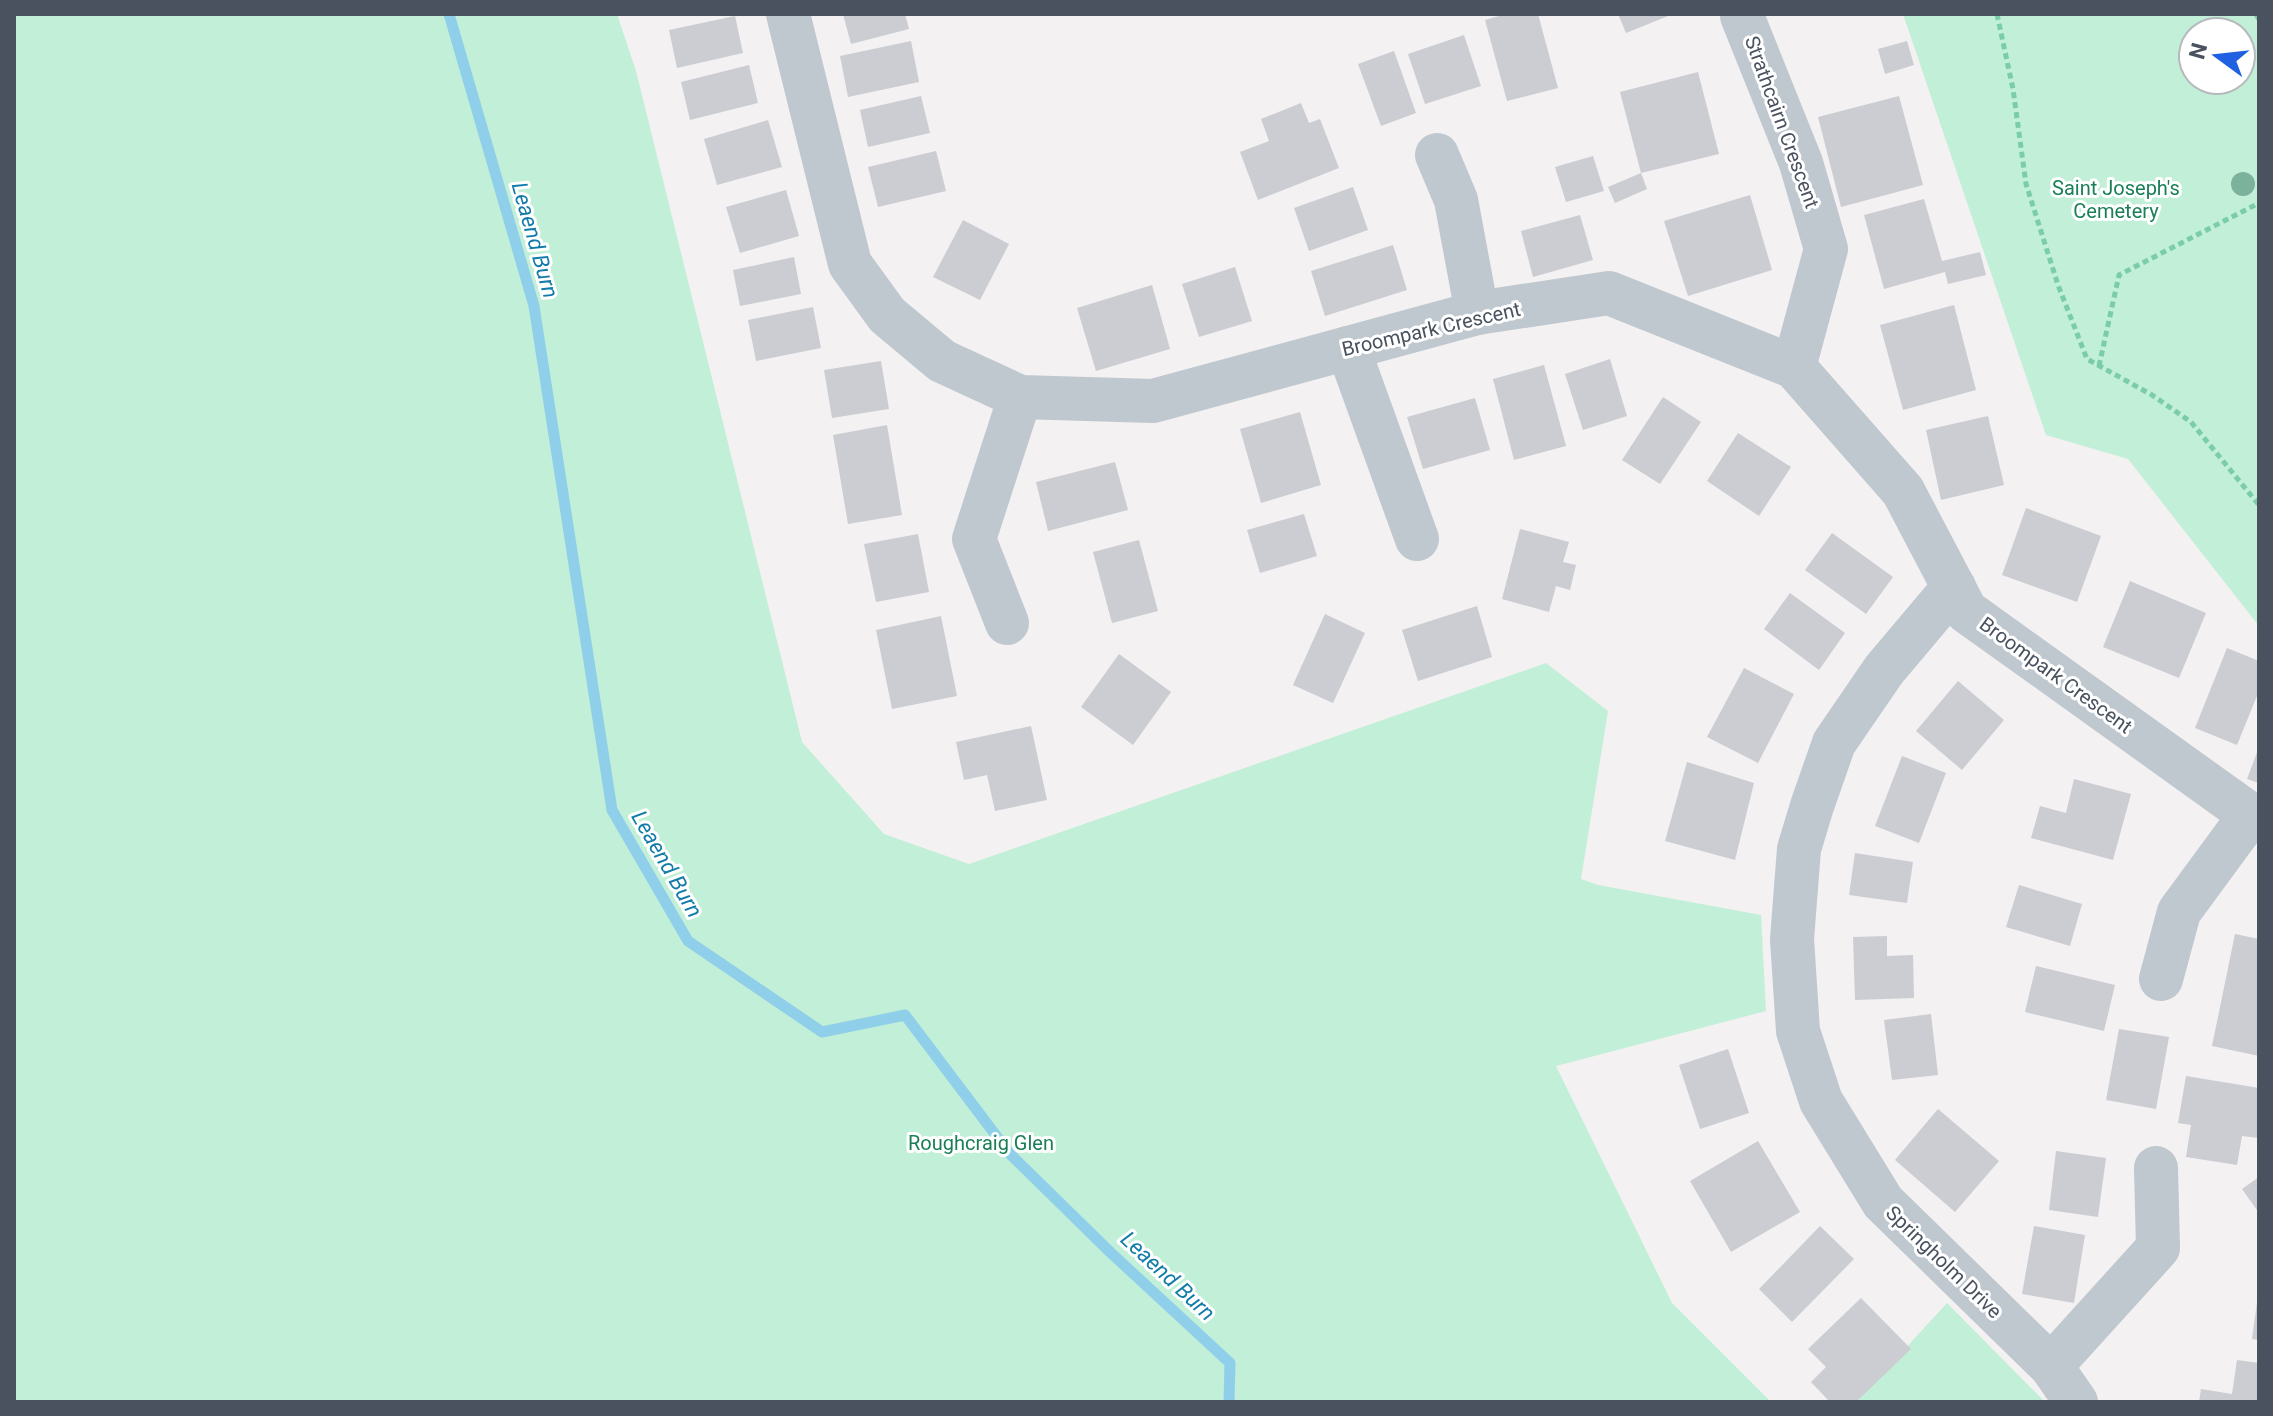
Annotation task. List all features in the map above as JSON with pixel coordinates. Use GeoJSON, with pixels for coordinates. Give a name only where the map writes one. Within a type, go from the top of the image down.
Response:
{"type":"FeatureCollection","features":[{"type":"Feature","properties":{"kind":"street","name":"Broompark Crescent"},"geometry":{"type":"LineString","coordinates":[[788,14],[850,264],[887,315],[942,361],[1020,397],[1153,401],[1477,313],[1609,293],[1794,367],[1903,491],[1966,611],[2255,817]]}},
{"type":"Feature","properties":{"kind":"street","name":"Strathcairn Crescent"},"geometry":{"type":"LineString","coordinates":[[1742,16],[1801,163],[1826,249],[1794,367]]}},
{"type":"Feature","properties":{"kind":"street"},"geometry":{"type":"LineString","coordinates":[[1437,155],[1456,200],[1477,313]]}},
{"type":"Feature","properties":{"kind":"street"},"geometry":{"type":"LineString","coordinates":[[1348,348],[1417,539]]}},
{"type":"Feature","properties":{"kind":"street"},"geometry":{"type":"LineString","coordinates":[[1007,623],[974,539],[1020,397]]}},
{"type":"Feature","properties":{"kind":"street","name":"Springholm Drive"},"geometry":{"type":"LineString","coordinates":[[1954,587],[1884,670],[1834,743],[1799,849],[1792,939],[1798,1031],[1821,1101],[1883,1202],[2051,1366],[2076,1402]]}},
{"type":"Feature","properties":{"kind":"street"},"geometry":{"type":"LineString","coordinates":[[2161,979],[2179,912],[2255,817]]}},
{"type":"Feature","properties":{"kind":"street"},"geometry":{"type":"LineString","coordinates":[[2051,1366],[2158,1248],[2156,1168]]}},
{"type":"Feature","properties":{"kind":"path"},"geometry":{"type":"LineString","coordinates":[[1997,14],[2013,89],[2026,184],[2058,285],[2087,359],[2152,395],[2191,422],[2259,505]]}},
{"type":"Feature","properties":{"kind":"path"},"geometry":{"type":"LineString","coordinates":[[2256,14],[2259,20]]}},
{"type":"Feature","properties":{"kind":"path"},"geometry":{"type":"LineString","coordinates":[[2099,366],[2119,275],[2259,203]]}},
{"type":"Feature","properties":{"kind":"green space","name":"Roughcraig Glen"},"geometry":{"type":"Polygon","coordinates":[[[14,14],[617,14],[636,71],[802,742],[884,834],[969,864],[1546,663],[1608,711],[1581,879],[1598,885],[1761,915],[1766,1011],[1556,1066],[1672,1303],[1771,1402],[14,1402],[14,14]]]}},
{"type":"Feature","properties":{"kind":"green space","name":"Saint Joseph's Cemetery"},"geometry":{"type":"Polygon","coordinates":[[[1903,14],[2259,14],[2259,626],[2128,459],[2046,435],[1903,14]]]}},
{"type":"Feature","properties":{"kind":"green space"},"geometry":{"type":"Polygon","coordinates":[[[1947,1303],[2045,1402],[1856,1402],[1947,1303]]]}},
{"type":"Feature","properties":{"kind":"building"},"geometry":{"type":"Polygon","coordinates":[[[843,14],[905,14],[909,29],[851,44],[843,14]]]}},
{"type":"Feature","properties":{"kind":"building"},"geometry":{"type":"Polygon","coordinates":[[[1506,14],[1538,14],[1558,88],[1507,101],[1485,20],[1506,14]]]}},
{"type":"Feature","properties":{"kind":"building"},"geometry":{"type":"Polygon","coordinates":[[[1618,14],[1673,14],[1626,33],[1618,14]]]}},
{"type":"Feature","properties":{"kind":"building"},"geometry":{"type":"Polygon","coordinates":[[[735,16],[743,53],[677,68],[669,30],[735,16]]]}},
{"type":"Feature","properties":{"kind":"building"},"geometry":{"type":"Polygon","coordinates":[[[1464,35],[1481,86],[1425,104],[1408,54],[1464,35]]]}},
{"type":"Feature","properties":{"kind":"building"},"geometry":{"type":"Polygon","coordinates":[[[911,41],[919,82],[848,97],[840,56],[911,41]]]}},
{"type":"Feature","properties":{"kind":"building"},"geometry":{"type":"Polygon","coordinates":[[[1907,41],[1914,65],[1885,74],[1878,49],[1907,41]]]}},
{"type":"Feature","properties":{"kind":"building"},"geometry":{"type":"Polygon","coordinates":[[[1394,51],[1416,113],[1381,126],[1358,64],[1394,51]]]}},
{"type":"Feature","properties":{"kind":"building"},"geometry":{"type":"Polygon","coordinates":[[[749,65],[758,103],[690,120],[681,82],[749,65]]]}},
{"type":"Feature","properties":{"kind":"building"},"geometry":{"type":"Polygon","coordinates":[[[1698,72],[1719,154],[1641,173],[1620,92],[1698,72]]]}},
{"type":"Feature","properties":{"kind":"building"},"geometry":{"type":"Polygon","coordinates":[[[921,96],[930,133],[868,147],[860,110],[921,96]]]}},
{"type":"Feature","properties":{"kind":"building"},"geometry":{"type":"Polygon","coordinates":[[[1899,96],[1923,185],[1841,207],[1818,117],[1899,96]]]}},
{"type":"Feature","properties":{"kind":"building"},"geometry":{"type":"Polygon","coordinates":[[[1301,103],[1309,123],[1320,119],[1339,168],[1258,200],[1240,152],[1269,141],[1261,119],[1301,103]]]}},
{"type":"Feature","properties":{"kind":"building"},"geometry":{"type":"Polygon","coordinates":[[[768,120],[782,167],[717,185],[704,139],[768,120]]]}},
{"type":"Feature","properties":{"kind":"building"},"geometry":{"type":"Polygon","coordinates":[[[936,151],[946,191],[878,207],[868,167],[936,151]]]}},
{"type":"Feature","properties":{"kind":"building"},"geometry":{"type":"Polygon","coordinates":[[[1593,156],[1604,191],[1566,202],[1555,167],[1593,156]]]}},
{"type":"Feature","properties":{"kind":"building"},"geometry":{"type":"Polygon","coordinates":[[[1641,173],[1647,189],[1615,203],[1608,187],[1641,173]]]}},
{"type":"Feature","properties":{"kind":"building"},"geometry":{"type":"Polygon","coordinates":[[[1353,187],[1368,230],[1309,251],[1294,208],[1353,187]]]}},
{"type":"Feature","properties":{"kind":"building"},"geometry":{"type":"Polygon","coordinates":[[[786,190],[799,236],[740,253],[726,207],[786,190]]]}},
{"type":"Feature","properties":{"kind":"building"},"geometry":{"type":"Polygon","coordinates":[[[1750,195],[1772,270],[1688,296],[1664,221],[1750,195]]]}},
{"type":"Feature","properties":{"kind":"building"},"geometry":{"type":"Polygon","coordinates":[[[1924,199],[1942,261],[1980,252],[1986,275],[1948,284],[1945,272],[1884,289],[1864,215],[1924,199]]]}},
{"type":"Feature","properties":{"kind":"building"},"geometry":{"type":"Polygon","coordinates":[[[1580,215],[1593,260],[1533,277],[1521,231],[1580,215]]]}},
{"type":"Feature","properties":{"kind":"building"},"geometry":{"type":"Polygon","coordinates":[[[963,220],[1009,244],[980,300],[933,277],[963,220]]]}},
{"type":"Feature","properties":{"kind":"building"},"geometry":{"type":"Polygon","coordinates":[[[1393,245],[1407,290],[1325,316],[1311,271],[1393,245]]]}},
{"type":"Feature","properties":{"kind":"building"},"geometry":{"type":"Polygon","coordinates":[[[794,257],[801,294],[740,306],[733,270],[794,257]]]}},
{"type":"Feature","properties":{"kind":"building"},"geometry":{"type":"Polygon","coordinates":[[[1235,267],[1252,321],[1199,337],[1182,284],[1235,267]]]}},
{"type":"Feature","properties":{"kind":"building"},"geometry":{"type":"Polygon","coordinates":[[[1152,285],[1170,349],[1096,371],[1077,308],[1152,285]]]}},
{"type":"Feature","properties":{"kind":"building"},"geometry":{"type":"Polygon","coordinates":[[[1954,305],[1976,390],[1903,410],[1880,325],[1954,305]]]}},
{"type":"Feature","properties":{"kind":"building"},"geometry":{"type":"Polygon","coordinates":[[[813,307],[821,348],[756,361],[748,320],[813,307]]]}},
{"type":"Feature","properties":{"kind":"building"},"geometry":{"type":"Polygon","coordinates":[[[1610,359],[1627,416],[1583,430],[1565,374],[1610,359]]]}},
{"type":"Feature","properties":{"kind":"building"},"geometry":{"type":"Polygon","coordinates":[[[881,361],[889,409],[832,418],[824,370],[881,361]]]}},
{"type":"Feature","properties":{"kind":"building"},"geometry":{"type":"Polygon","coordinates":[[[1544,365],[1566,446],[1514,460],[1493,379],[1544,365]]]}},
{"type":"Feature","properties":{"kind":"building"},"geometry":{"type":"Polygon","coordinates":[[[1663,397],[1701,422],[1660,484],[1622,460],[1663,397]]]}},
{"type":"Feature","properties":{"kind":"building"},"geometry":{"type":"Polygon","coordinates":[[[1475,398],[1490,450],[1423,469],[1407,417],[1475,398]]]}},
{"type":"Feature","properties":{"kind":"building"},"geometry":{"type":"Polygon","coordinates":[[[1300,412],[1321,485],[1261,503],[1240,429],[1300,412]]]}},
{"type":"Feature","properties":{"kind":"building"},"geometry":{"type":"Polygon","coordinates":[[[1988,416],[2004,485],[1941,500],[1926,430],[1988,416]]]}},
{"type":"Feature","properties":{"kind":"building"},"geometry":{"type":"Polygon","coordinates":[[[887,425],[902,515],[848,524],[833,435],[887,425]]]}},
{"type":"Feature","properties":{"kind":"building"},"geometry":{"type":"Polygon","coordinates":[[[1738,433],[1791,467],[1759,516],[1707,481],[1738,433]]]}},
{"type":"Feature","properties":{"kind":"building"},"geometry":{"type":"Polygon","coordinates":[[[1115,462],[1128,510],[1048,531],[1036,482],[1115,462]]]}},
{"type":"Feature","properties":{"kind":"building"},"geometry":{"type":"Polygon","coordinates":[[[2026,508],[2101,536],[2077,602],[2002,575],[2026,508]]]}},
{"type":"Feature","properties":{"kind":"building"},"geometry":{"type":"Polygon","coordinates":[[[1304,514],[1317,556],[1260,573],[1247,530],[1304,514]]]}},
{"type":"Feature","properties":{"kind":"building"},"geometry":{"type":"Polygon","coordinates":[[[1520,529],[1569,542],[1563,562],[1576,565],[1570,590],[1556,586],[1549,612],[1502,599],[1520,529]]]}},
{"type":"Feature","properties":{"kind":"building"},"geometry":{"type":"Polygon","coordinates":[[[1832,533],[1893,577],[1866,614],[1805,570],[1832,533]]]}},
{"type":"Feature","properties":{"kind":"building"},"geometry":{"type":"Polygon","coordinates":[[[918,534],[929,592],[876,602],[864,544],[918,534]]]}},
{"type":"Feature","properties":{"kind":"building"},"geometry":{"type":"Polygon","coordinates":[[[1139,540],[1158,611],[1112,623],[1093,552],[1139,540]]]}},
{"type":"Feature","properties":{"kind":"building"},"geometry":{"type":"Polygon","coordinates":[[[2130,581],[2206,613],[2179,678],[2103,647],[2130,581]]]}},
{"type":"Feature","properties":{"kind":"building"},"geometry":{"type":"Polygon","coordinates":[[[1790,593],[1845,633],[1819,670],[1764,629],[1790,593]]]}},
{"type":"Feature","properties":{"kind":"building"},"geometry":{"type":"Polygon","coordinates":[[[1477,606],[1492,657],[1418,681],[1402,630],[1477,606]]]}},
{"type":"Feature","properties":{"kind":"building"},"geometry":{"type":"Polygon","coordinates":[[[1325,614],[1365,633],[1333,703],[1293,685],[1325,614]]]}},
{"type":"Feature","properties":{"kind":"building"},"geometry":{"type":"Polygon","coordinates":[[[941,616],[957,696],[892,709],[876,630],[941,616]]]}},
{"type":"Feature","properties":{"kind":"building"},"geometry":{"type":"Polygon","coordinates":[[[2227,648],[2259,661],[2259,691],[2237,745],[2195,728],[2227,648]]]}},
{"type":"Feature","properties":{"kind":"building"},"geometry":{"type":"Polygon","coordinates":[[[1119,654],[1171,692],[1133,745],[1081,707],[1119,654]]]}},
{"type":"Feature","properties":{"kind":"building"},"geometry":{"type":"Polygon","coordinates":[[[1744,668],[1794,694],[1758,763],[1707,737],[1744,668]]]}},
{"type":"Feature","properties":{"kind":"building"},"geometry":{"type":"Polygon","coordinates":[[[1958,681],[2004,720],[1962,770],[1916,731],[1958,681]]]}},
{"type":"Feature","properties":{"kind":"building"},"geometry":{"type":"Polygon","coordinates":[[[1031,726],[1047,800],[995,811],[987,775],[964,780],[956,742],[1031,726]]]}},
{"type":"Feature","properties":{"kind":"building"},"geometry":{"type":"Polygon","coordinates":[[[2259,747],[2259,783],[2247,779],[2259,747]]]}},
{"type":"Feature","properties":{"kind":"building"},"geometry":{"type":"Polygon","coordinates":[[[1902,756],[1946,773],[1919,843],[1875,826],[1902,756]]]}},
{"type":"Feature","properties":{"kind":"building"},"geometry":{"type":"Polygon","coordinates":[[[1687,762],[1754,783],[1735,860],[1665,841],[1687,762]]]}},
{"type":"Feature","properties":{"kind":"building"},"geometry":{"type":"Polygon","coordinates":[[[2074,779],[2131,794],[2113,860],[2031,838],[2040,806],[2066,813],[2074,779]]]}},
{"type":"Feature","properties":{"kind":"building"},"geometry":{"type":"Polygon","coordinates":[[[1855,853],[1913,862],[1907,903],[1849,895],[1855,853]]]}},
{"type":"Feature","properties":{"kind":"building"},"geometry":{"type":"Polygon","coordinates":[[[2019,885],[2082,904],[2070,946],[2006,927],[2019,885]]]}},
{"type":"Feature","properties":{"kind":"building"},"geometry":{"type":"Polygon","coordinates":[[[2235,934],[2259,939],[2259,1056],[2212,1046],[2235,934]]]}},
{"type":"Feature","properties":{"kind":"building"},"geometry":{"type":"Polygon","coordinates":[[[1887,936],[1887,956],[1913,955],[1914,998],[1855,1000],[1853,937],[1887,936]]]}},
{"type":"Feature","properties":{"kind":"building"},"geometry":{"type":"Polygon","coordinates":[[[2036,966],[2115,985],[2104,1031],[2025,1012],[2036,966]]]}},
{"type":"Feature","properties":{"kind":"building"},"geometry":{"type":"Polygon","coordinates":[[[1931,1014],[1938,1075],[1892,1080],[1884,1020],[1931,1014]]]}},
{"type":"Feature","properties":{"kind":"building"},"geometry":{"type":"Polygon","coordinates":[[[2119,1029],[2169,1037],[2156,1109],[2106,1100],[2119,1029]]]}},
{"type":"Feature","properties":{"kind":"building"},"geometry":{"type":"Polygon","coordinates":[[[1728,1049],[1749,1113],[1700,1129],[1679,1065],[1728,1049]]]}},
{"type":"Feature","properties":{"kind":"building"},"geometry":{"type":"Polygon","coordinates":[[[2186,1076],[2259,1088],[2259,1138],[2242,1136],[2237,1165],[2186,1157],[2191,1125],[2178,1123],[2186,1076]]]}},
{"type":"Feature","properties":{"kind":"building"},"geometry":{"type":"Polygon","coordinates":[[[1938,1109],[1999,1161],[1955,1212],[1895,1160],[1938,1109]]]}},
{"type":"Feature","properties":{"kind":"building"},"geometry":{"type":"Polygon","coordinates":[[[1758,1141],[1800,1212],[1731,1252],[1690,1181],[1758,1141]]]}},
{"type":"Feature","properties":{"kind":"building"},"geometry":{"type":"Polygon","coordinates":[[[2056,1151],[2106,1158],[2098,1217],[2049,1210],[2056,1151]]]}},
{"type":"Feature","properties":{"kind":"building"},"geometry":{"type":"Polygon","coordinates":[[[2259,1177],[2259,1213],[2242,1189],[2259,1177]]]}},
{"type":"Feature","properties":{"kind":"building"},"geometry":{"type":"Polygon","coordinates":[[[1820,1226],[1854,1259],[1792,1322],[1759,1289],[1820,1226]]]}},
{"type":"Feature","properties":{"kind":"building"},"geometry":{"type":"Polygon","coordinates":[[[2034,1226],[2085,1235],[2074,1303],[2022,1294],[2034,1226]]]}},
{"type":"Feature","properties":{"kind":"building"},"geometry":{"type":"Polygon","coordinates":[[[1861,1298],[1911,1349],[1856,1402],[1830,1402],[1811,1382],[1826,1367],[1808,1349],[1861,1298]]]}},
{"type":"Feature","properties":{"kind":"building"},"geometry":{"type":"Polygon","coordinates":[[[2259,1302],[2259,1340],[2252,1339],[2259,1302]]]}},
{"type":"Feature","properties":{"kind":"building"},"geometry":{"type":"Polygon","coordinates":[[[2237,1360],[2259,1363],[2259,1402],[2199,1402],[2201,1389],[2232,1394],[2237,1360]]]}},
{"type":"Feature","properties":{"kind":"waterway","name":"Leaend Burn"},"geometry":{"type":"LineString","coordinates":[[449,14],[534,306],[612,810],[688,941],[822,1032],[905,1015],[1010,1154],[1230,1363],[1229,1402]]}}]}
